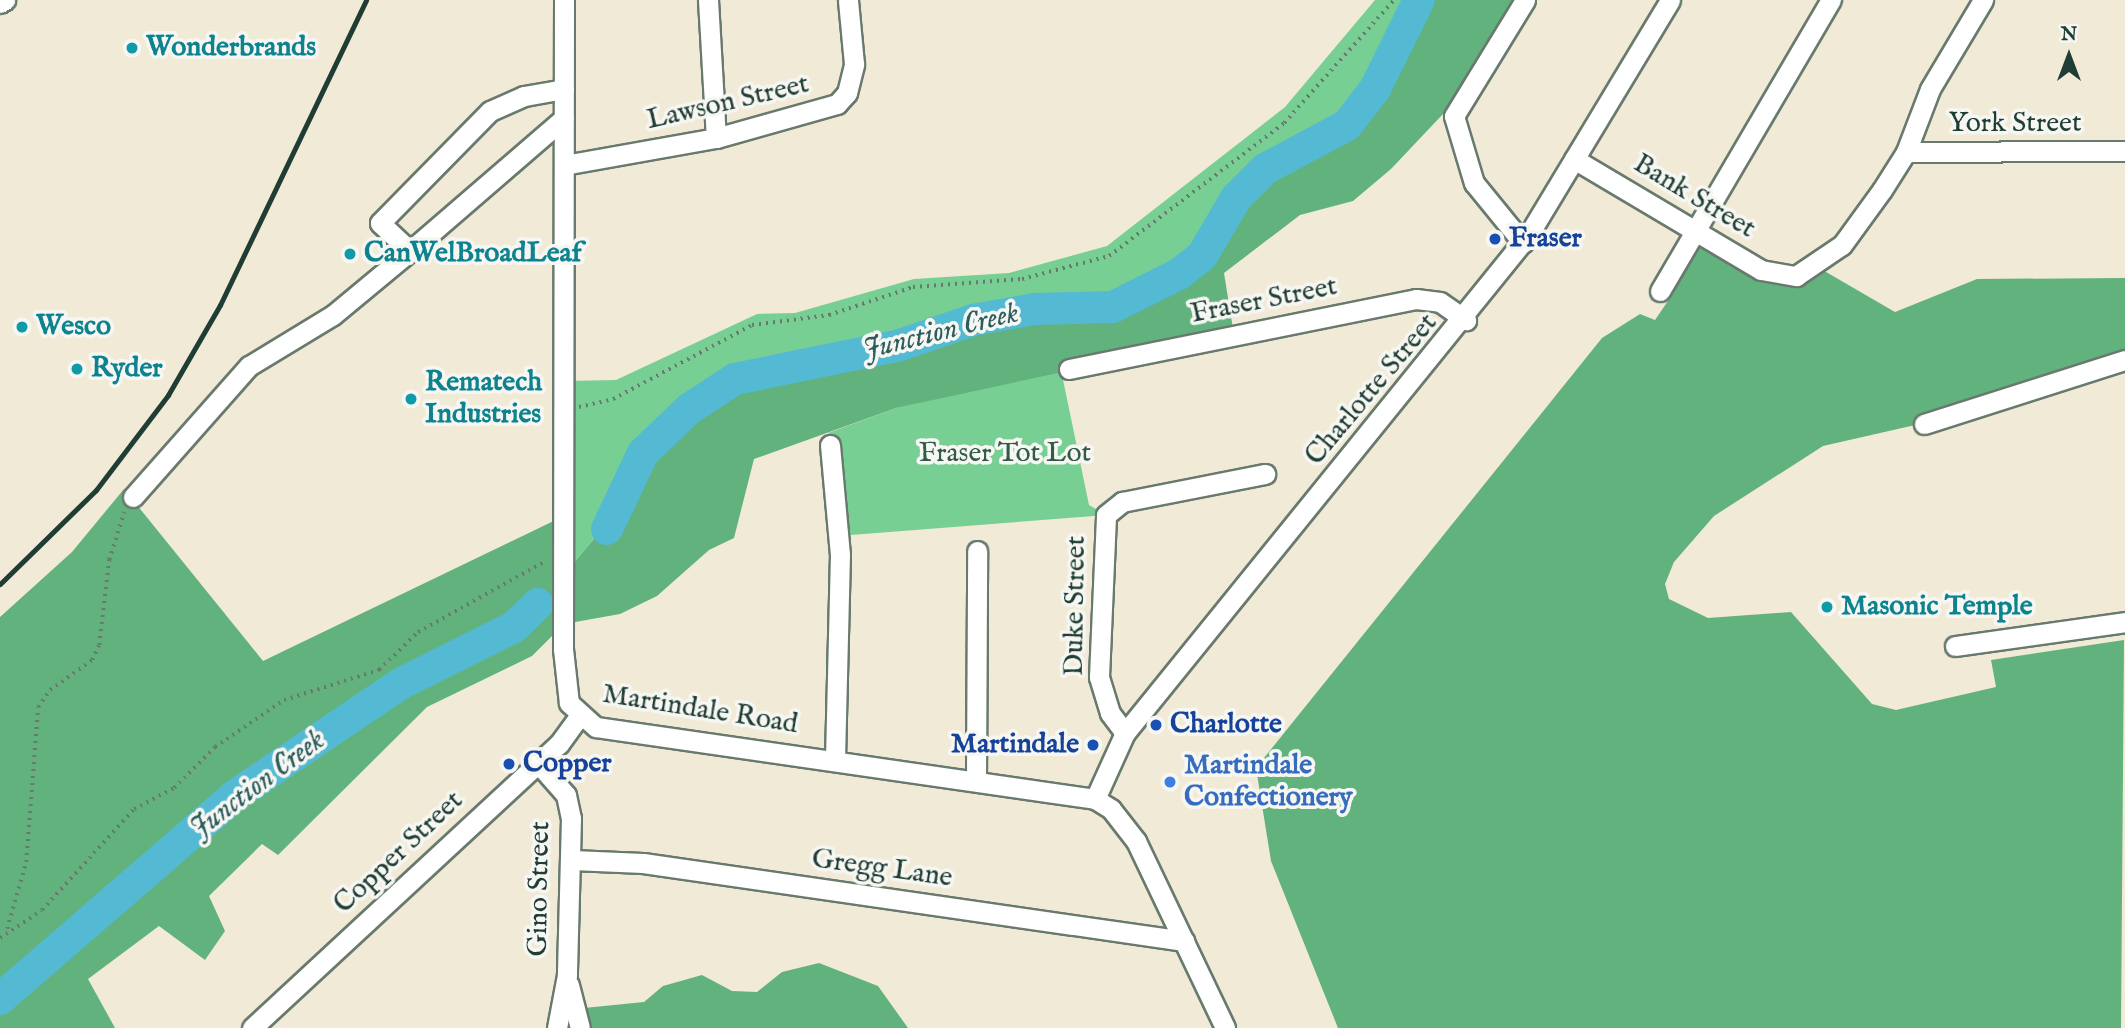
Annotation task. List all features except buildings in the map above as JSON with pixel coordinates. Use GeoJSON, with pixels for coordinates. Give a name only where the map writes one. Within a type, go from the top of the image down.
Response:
{"type":"FeatureCollection","features":[{"type":"Feature","properties":{"kind":"street"},"geometry":{"type":"LineString","coordinates":[[0,3],[5,0]]}},
{"type":"Feature","properties":{"kind":"street","name":"Martindale Road"},"geometry":{"type":"LineString","coordinates":[[564,0],[563,671],[569,703],[596,727],[976,779],[1095,799]]}},
{"type":"Feature","properties":{"kind":"street"},"geometry":{"type":"LineString","coordinates":[[708,0],[716,138]]}},
{"type":"Feature","properties":{"kind":"street","name":"Lawson Street"},"geometry":{"type":"LineString","coordinates":[[564,165],[716,138],[820,113],[847,93],[854,64],[848,0]]}},
{"type":"Feature","properties":{"kind":"street"},"geometry":{"type":"LineString","coordinates":[[1523,243],[1474,183],[1454,116],[1525,0]]}},
{"type":"Feature","properties":{"kind":"street","name":"Charlotte Street"},"geometry":{"type":"LineString","coordinates":[[1095,799],[1125,733],[1466,320],[1523,243],[1670,0]]}},
{"type":"Feature","properties":{"kind":"street"},"geometry":{"type":"LineString","coordinates":[[1660,290],[1831,0]]}},
{"type":"Feature","properties":{"kind":"street"},"geometry":{"type":"LineString","coordinates":[[1906,152],[1930,89],[1983,0]]}},
{"type":"Feature","properties":{"kind":"street"},"geometry":{"type":"LineString","coordinates":[[410,251],[380,223],[474,124],[506,102],[564,89]]}},
{"type":"Feature","properties":{"kind":"street"},"geometry":{"type":"LineString","coordinates":[[133,497],[249,366],[333,315],[564,118]]}},
{"type":"Feature","properties":{"kind":"street","name":"York Street"},"geometry":{"type":"LineString","coordinates":[[1906,152],[2125,151]]}},
{"type":"Feature","properties":{"kind":"street","name":"Bank Street"},"geometry":{"type":"LineString","coordinates":[[1574,159],[1761,270],[1787,278],[1842,245],[1906,152]]}},
{"type":"Feature","properties":{"kind":"street","name":"Fraser Street"},"geometry":{"type":"LineString","coordinates":[[1069,369],[1416,299],[1440,302],[1466,320]]}},
{"type":"Feature","properties":{"kind":"street"},"geometry":{"type":"LineString","coordinates":[[1924,424],[2125,360]]}},
{"type":"Feature","properties":{"kind":"street"},"geometry":{"type":"LineString","coordinates":[[830,445],[840,554],[835,759]]}},
{"type":"Feature","properties":{"kind":"street","name":"Duke Street"},"geometry":{"type":"LineString","coordinates":[[1125,733],[1110,713],[1099,677],[1105,515],[1122,502],[1265,474]]}},
{"type":"Feature","properties":{"kind":"street"},"geometry":{"type":"LineString","coordinates":[[976,779],[977,551]]}},
{"type":"Feature","properties":{"kind":"street"},"geometry":{"type":"LineString","coordinates":[[1955,646],[2125,622]]}},
{"type":"Feature","properties":{"kind":"street","name":"Copper Street"},"geometry":{"type":"LineString","coordinates":[[253,1028],[537,762],[580,715]]}},
{"type":"Feature","properties":{"kind":"street","name":"Gino Street"},"geometry":{"type":"LineString","coordinates":[[537,762],[566,795],[572,860],[567,975],[557,1028]]}},
{"type":"Feature","properties":{"kind":"street"},"geometry":{"type":"LineString","coordinates":[[1095,799],[1124,823],[1226,1028]]}},
{"type":"Feature","properties":{"kind":"street","name":"Gregg Lane"},"geometry":{"type":"LineString","coordinates":[[572,860],[643,863],[1184,941]]}},
{"type":"Feature","properties":{"kind":"street"},"geometry":{"type":"LineString","coordinates":[[567,975],[580,1028]]}},
{"type":"Feature","properties":{"kind":"path"},"geometry":{"type":"LineString","coordinates":[[564,407],[613,400],[752,325],[829,314],[913,287],[1022,279],[1109,256],[1284,123],[1394,0]]}},
{"type":"Feature","properties":{"kind":"path"},"geometry":{"type":"LineString","coordinates":[[6,931],[26,862],[38,707],[50,690],[93,660],[109,560],[133,497]]}},
{"type":"Feature","properties":{"kind":"path"},"geometry":{"type":"LineString","coordinates":[[0,938],[6,931],[42,910],[134,809],[174,788],[215,747],[284,700],[379,670],[418,632],[461,613],[545,562],[548,553]]}},
{"type":"Feature","properties":{"kind":"green space"},"geometry":{"type":"Polygon","coordinates":[[[1375,0],[1417,0],[1374,88],[1347,125],[1264,168],[1235,197],[1201,255],[1178,273],[1113,306],[1035,307],[973,318],[900,344],[735,378],[688,408],[642,452],[600,532],[564,574],[567,381],[616,380],[757,314],[795,313],[914,279],[1009,273],[1107,246],[1285,107],[1375,0]]]}},
{"type":"Feature","properties":{"kind":"green space"},"geometry":{"type":"Polygon","coordinates":[[[1417,0],[1514,0],[1443,114],[1391,169],[1353,201],[1300,215],[1224,273],[1234,335],[896,408],[754,459],[734,538],[709,550],[657,596],[620,614],[564,624],[532,656],[427,707],[278,855],[262,844],[209,896],[225,931],[205,960],[159,926],[88,979],[115,1028],[0,1028],[0,617],[72,552],[124,489],[263,661],[564,516],[565,573],[600,532],[642,452],[688,408],[735,378],[900,344],[973,318],[1035,307],[1113,306],[1178,273],[1201,255],[1235,197],[1264,168],[1347,124],[1374,88],[1417,0]]]}},
{"type":"Feature","properties":{"kind":"green space"},"geometry":{"type":"Polygon","coordinates":[[[1695,227],[1762,270],[1814,265],[1895,312],[1977,279],[2125,278],[2125,359],[1924,423],[1823,446],[1714,516],[1674,562],[1665,584],[1669,599],[1708,618],[1791,612],[1872,704],[1896,710],[1996,687],[1991,660],[2124,640],[2121,1028],[1338,1028],[1271,861],[1256,768],[1602,338],[1640,314],[1655,320],[1670,298],[1671,270],[1695,227]]]}},
{"type":"Feature","properties":{"kind":"green space","name":"Fraser Tot Lot"},"geometry":{"type":"Polygon","coordinates":[[[1061,370],[1089,505],[1107,515],[838,536],[828,433],[896,408],[1061,370]]]}},
{"type":"Feature","properties":{"kind":"green space"},"geometry":{"type":"Polygon","coordinates":[[[819,963],[878,986],[908,1028],[556,1028],[574,1009],[644,1002],[663,986],[702,975],[732,991],[757,992],[782,972],[819,963]]]}},
{"type":"Feature","properties":{"kind":"waterway","name":"Junction Creek"},"geometry":{"type":"LineString","coordinates":[[607,529],[643,453],[689,409],[735,379],[900,345],[973,320],[1035,309],[1113,307],[1179,274],[1202,256],[1236,198],[1265,169],[1347,125],[1375,89],[1419,0]]}},
{"type":"Feature","properties":{"kind":"waterway","name":"Junction Creek"},"geometry":{"type":"LineString","coordinates":[[0,999],[234,796],[400,684],[514,627],[538,604]]}},
{"type":"Feature","properties":{"kind":"railway"},"geometry":{"type":"LineString","coordinates":[[0,584],[96,490],[168,395],[220,305],[366,0]]}},
{"type":"Feature","properties":{"kind":"place","name":"Wonderbrands"},"geometry":{"type":"Point","coordinates":[132,48]}},
{"type":"Feature","properties":{"kind":"place","name":"Fraser"},"geometry":{"type":"Point","coordinates":[1495,239]}},
{"type":"Feature","properties":{"kind":"place","name":"CanWelBroadLeaf"},"geometry":{"type":"Point","coordinates":[350,254]}},
{"type":"Feature","properties":{"kind":"place","name":"Wesco"},"geometry":{"type":"Point","coordinates":[22,327]}},
{"type":"Feature","properties":{"kind":"place","name":"Ryder"},"geometry":{"type":"Point","coordinates":[77,369]}},
{"type":"Feature","properties":{"kind":"place","name":"Rematech Industries"},"geometry":{"type":"Point","coordinates":[411,399]}},
{"type":"Feature","properties":{"kind":"place","name":"Masonic Temple"},"geometry":{"type":"Point","coordinates":[1827,607]}},
{"type":"Feature","properties":{"kind":"place","name":"Charlotte"},"geometry":{"type":"Point","coordinates":[1156,725]}},
{"type":"Feature","properties":{"kind":"place","name":"Martindale"},"geometry":{"type":"Point","coordinates":[1093,745]}},
{"type":"Feature","properties":{"kind":"place","name":"Copper"},"geometry":{"type":"Point","coordinates":[509,764]}},
{"type":"Feature","properties":{"kind":"place","name":"Martindale Confectionery"},"geometry":{"type":"Point","coordinates":[1170,782]}}]}
